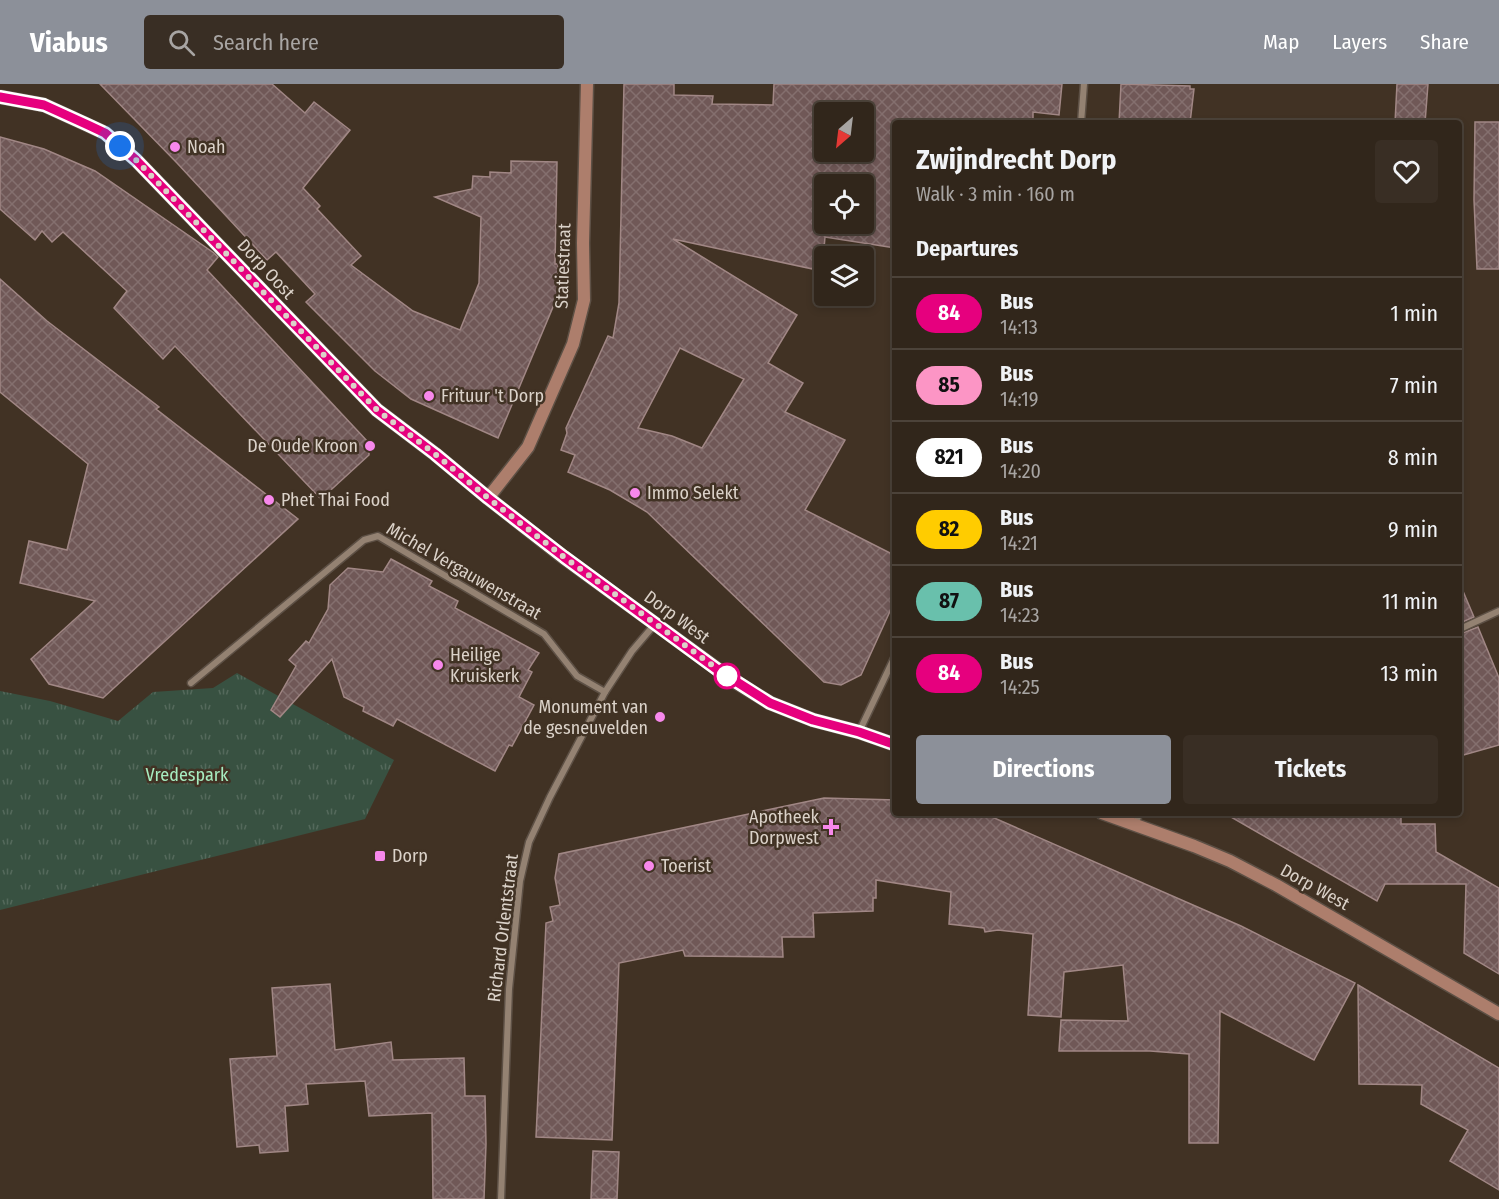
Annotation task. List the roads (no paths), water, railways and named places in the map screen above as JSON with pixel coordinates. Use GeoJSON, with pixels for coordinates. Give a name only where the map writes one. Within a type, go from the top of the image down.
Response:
{"type":"FeatureCollection","features":[{"type":"Feature","properties":{"kind":"main road","name":"Statiestraat"},"geometry":{"type":"LineString","coordinates":[[488,498],[528,447],[573,344],[584,300],[587,84]]}},
{"type":"Feature","properties":{"kind":"main road","name":"Dorp Oost"},"geometry":{"type":"LineString","coordinates":[[0,97],[44,105],[105,133],[136,160],[377,410],[488,498]]}},
{"type":"Feature","properties":{"kind":"main road","name":"Dorp West"},"geometry":{"type":"LineString","coordinates":[[488,498],[655,624],[734,681],[770,703],[813,720],[892,744]]}},
{"type":"Feature","properties":{"kind":"main road","name":"Dorp West"},"geometry":{"type":"LineString","coordinates":[[1120,816],[1137,819],[1267,880],[1499,1014]]}},
{"type":"Feature","properties":{"kind":"street"},"geometry":{"type":"LineString","coordinates":[[1081,120],[1084,84]]}},
{"type":"Feature","properties":{"kind":"street","name":"Michel Vergauwenstraat"},"geometry":{"type":"LineString","coordinates":[[191,683],[364,540],[378,536],[544,634],[577,676],[605,692]]}},
{"type":"Feature","properties":{"kind":"street"},"geometry":{"type":"LineString","coordinates":[[1462,628],[1499,610]]}},
{"type":"Feature","properties":{"kind":"street","name":"Richard Orlentstraat"},"geometry":{"type":"LineString","coordinates":[[501,1199],[509,989],[521,873],[529,842],[605,692],[632,651],[655,624]]}},
{"type":"Feature","properties":{"kind":"street"},"geometry":{"type":"LineString","coordinates":[[859,732],[892,662]]}},
{"type":"Feature","properties":{"kind":"place","name":"Noah"},"geometry":{"type":"Point","coordinates":[175,147]}},
{"type":"Feature","properties":{"kind":"place","name":"Frituur 't Dorp"},"geometry":{"type":"Point","coordinates":[429,396]}},
{"type":"Feature","properties":{"kind":"place","name":"De Oude Kroon"},"geometry":{"type":"Point","coordinates":[370,446]}},
{"type":"Feature","properties":{"kind":"place","name":"Immo Selekt"},"geometry":{"type":"Point","coordinates":[635,493]}},
{"type":"Feature","properties":{"kind":"place","name":"Phet Thai Food"},"geometry":{"type":"Point","coordinates":[269,500]}},
{"type":"Feature","properties":{"kind":"place","name":"Heilige Kruiskerk"},"geometry":{"type":"Point","coordinates":[438,665]}},
{"type":"Feature","properties":{"kind":"place","name":"Monument van de gesneuvelden"},"geometry":{"type":"Point","coordinates":[660,717]}},
{"type":"Feature","properties":{"kind":"place","name":"Apotheek Dorpwest"},"geometry":{"type":"Point","coordinates":[831,827]}},
{"type":"Feature","properties":{"kind":"place","name":"Dorp"},"geometry":{"type":"Point","coordinates":[380,856]}},
{"type":"Feature","properties":{"kind":"place","name":"Toerist"},"geometry":{"type":"Point","coordinates":[649,866]}},
{"type":"Feature","properties":{"kind":"park label","name":"Vredespark"},"geometry":{"type":"Point","coordinates":[187,775]}}]}
